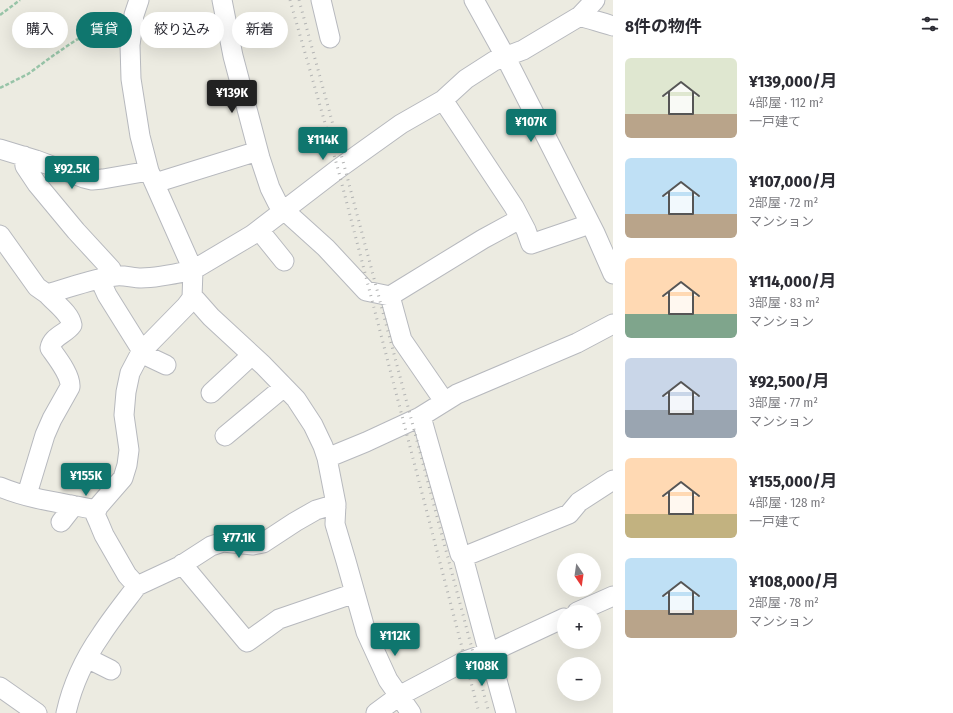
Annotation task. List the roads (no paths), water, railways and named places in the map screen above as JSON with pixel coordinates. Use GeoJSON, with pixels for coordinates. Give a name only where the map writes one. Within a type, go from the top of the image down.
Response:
{"type":"FeatureCollection","features":[{"type":"Feature","properties":{"kind":"street"},"geometry":{"type":"LineString","coordinates":[[137,586],[127,575],[104,535],[96,514],[97,508],[123,478],[127,465],[129,450],[124,415],[126,392],[130,373],[142,351],[192,298],[193,270],[152,177],[140,136],[131,79],[131,41],[133,20],[139,0]]}},
{"type":"Feature","properties":{"kind":"street"},"geometry":{"type":"LineString","coordinates":[[222,0],[233,56],[258,151],[270,188],[284,212],[326,248],[366,291],[390,296],[477,243],[520,219]]}},
{"type":"Feature","properties":{"kind":"street"},"geometry":{"type":"LineString","coordinates":[[321,0],[330,38]]}},
{"type":"Feature","properties":{"kind":"street"},"geometry":{"type":"LineString","coordinates":[[474,0],[505,56],[613,274]]}},
{"type":"Feature","properties":{"kind":"street"},"geometry":{"type":"LineString","coordinates":[[48,294],[118,275],[139,278],[166,276],[193,270],[252,235],[284,212],[338,169],[401,124],[444,100],[466,79],[494,61],[523,50],[580,16],[594,0]]}},
{"type":"Feature","properties":{"kind":"street"},"geometry":{"type":"LineString","coordinates":[[580,16],[613,26]]}},
{"type":"Feature","properties":{"kind":"street"},"geometry":{"type":"LineString","coordinates":[[444,100],[514,207],[526,230],[531,244],[589,223]]}},
{"type":"Feature","properties":{"kind":"street"},"geometry":{"type":"LineString","coordinates":[[0,149],[92,180],[152,177],[258,151]]}},
{"type":"Feature","properties":{"kind":"street"},"geometry":{"type":"LineString","coordinates":[[24,156],[25,166],[37,184],[76,231],[111,269],[108,277],[102,284],[142,351],[147,356],[166,365]]}},
{"type":"Feature","properties":{"kind":"street"},"geometry":{"type":"LineString","coordinates":[[259,230],[284,261]]}},
{"type":"Feature","properties":{"kind":"street"},"geometry":{"type":"LineString","coordinates":[[0,235],[37,287],[48,294],[72,322],[70,329],[51,343],[50,348],[71,381],[70,387],[45,435],[26,496]]}},
{"type":"Feature","properties":{"kind":"street"},"geometry":{"type":"LineString","coordinates":[[390,296],[402,340],[444,401]]}},
{"type":"Feature","properties":{"kind":"street"},"geometry":{"type":"LineString","coordinates":[[192,298],[196,300],[211,317],[296,399],[313,425],[327,458],[336,504],[335,524],[366,632],[388,680],[411,713]]}},
{"type":"Feature","properties":{"kind":"street"},"geometry":{"type":"LineString","coordinates":[[327,458],[420,417],[464,390],[577,343],[613,324]]}},
{"type":"Feature","properties":{"kind":"street"},"geometry":{"type":"LineString","coordinates":[[211,393],[252,355]]}},
{"type":"Feature","properties":{"kind":"street"},"geometry":{"type":"LineString","coordinates":[[225,436],[284,387]]}},
{"type":"Feature","properties":{"kind":"street"},"geometry":{"type":"LineString","coordinates":[[420,417],[460,554],[463,557],[486,643],[491,652],[506,713]]}},
{"type":"Feature","properties":{"kind":"street"},"geometry":{"type":"LineString","coordinates":[[463,557],[568,514],[579,502],[613,480]]}},
{"type":"Feature","properties":{"kind":"street"},"geometry":{"type":"LineString","coordinates":[[0,487],[26,496],[97,510]]}},
{"type":"Feature","properties":{"kind":"street"},"geometry":{"type":"LineString","coordinates":[[61,522],[72,508],[72,505]]}},
{"type":"Feature","properties":{"kind":"street"},"geometry":{"type":"LineString","coordinates":[[66,713],[71,696],[87,658],[101,635],[137,586],[182,564],[211,546],[223,542],[253,545],[263,543],[316,510],[326,507],[336,508]]}},
{"type":"Feature","properties":{"kind":"street"},"geometry":{"type":"LineString","coordinates":[[182,564],[247,642],[279,619],[355,593]]}},
{"type":"Feature","properties":{"kind":"street"},"geometry":{"type":"LineString","coordinates":[[597,605],[612,600]]}},
{"type":"Feature","properties":{"kind":"street"},"geometry":{"type":"LineString","coordinates":[[376,713],[398,696],[465,661],[491,652],[557,621]]}},
{"type":"Feature","properties":{"kind":"street"},"geometry":{"type":"LineString","coordinates":[[87,658],[110,670]]}},
{"type":"Feature","properties":{"kind":"street"},"geometry":{"type":"LineString","coordinates":[[6,696],[37,713]]}},
{"type":"Feature","properties":{"kind":"railway"},"geometry":{"type":"LineString","coordinates":[[290,0],[338,169],[479,713]]}},
{"type":"Feature","properties":{"kind":"railway"},"geometry":{"type":"LineString","coordinates":[[299,0],[489,713]]}}]}
